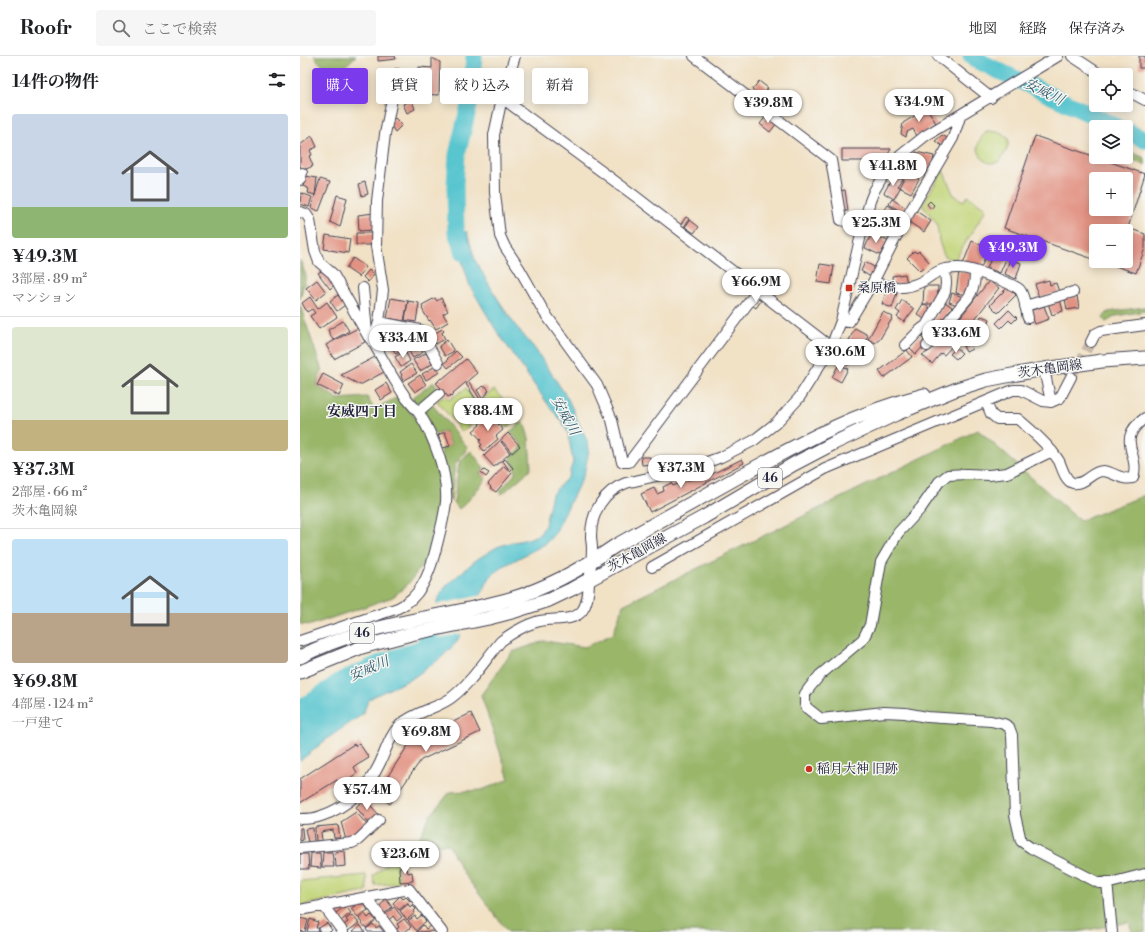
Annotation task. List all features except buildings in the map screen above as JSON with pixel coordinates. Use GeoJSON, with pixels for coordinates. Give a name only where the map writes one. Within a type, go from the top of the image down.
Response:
{"type":"FeatureCollection","features":[{"type":"Feature","properties":{"kind":"main road","name":"茨木亀岡線"},"geometry":{"type":"LineString","coordinates":[[300,672],[355,650],[411,634],[489,618],[549,600],[590,580],[616,564],[704,517],[794,464],[834,443],[896,414],[957,389],[986,380],[1044,369],[1145,358]]}},
{"type":"Feature","properties":{"kind":"main road","name":"茨木亀岡線"},"geometry":{"type":"LineString","coordinates":[[300,657],[330,644],[390,624],[491,604],[526,594],[562,578],[591,562],[615,546],[829,428],[894,403],[923,395],[957,389]]}},
{"type":"Feature","properties":{"kind":"street"},"geometry":{"type":"LineString","coordinates":[[511,68],[515,56]]}},
{"type":"Feature","properties":{"kind":"street"},"geometry":{"type":"LineString","coordinates":[[694,56],[831,160],[841,220],[863,226]]}},
{"type":"Feature","properties":{"kind":"street"},"geometry":{"type":"LineString","coordinates":[[938,56],[993,96]]}},
{"type":"Feature","properties":{"kind":"street"},"geometry":{"type":"LineString","coordinates":[[1072,56],[1090,68]]}},
{"type":"Feature","properties":{"kind":"street"},"geometry":{"type":"LineString","coordinates":[[300,819],[320,817],[342,805],[358,793],[373,776],[389,742],[399,726],[415,716],[450,699],[463,688],[501,641],[516,630],[536,622],[550,619],[565,619],[579,614],[587,602],[590,580],[592,523],[597,508],[617,487],[626,483],[705,463],[736,450],[753,441],[788,412],[810,383],[831,346],[841,321],[863,226],[874,191],[893,163],[925,136],[960,117],[1056,57]]}},
{"type":"Feature","properties":{"kind":"street"},"geometry":{"type":"LineString","coordinates":[[1133,94],[1145,100]]}},
{"type":"Feature","properties":{"kind":"street"},"geometry":{"type":"LineString","coordinates":[[370,339],[379,322],[383,290],[376,246],[377,201],[385,134],[391,104]]}},
{"type":"Feature","properties":{"kind":"street"},"geometry":{"type":"LineString","coordinates":[[501,104],[494,135],[493,151],[495,193],[500,236],[544,312],[597,385],[612,420],[622,462],[629,462],[758,290]]}},
{"type":"Feature","properties":{"kind":"street"},"geometry":{"type":"LineString","coordinates":[[510,104],[635,196],[831,346]]}},
{"type":"Feature","properties":{"kind":"street"},"geometry":{"type":"LineString","coordinates":[[841,321],[849,322],[873,282],[902,225],[953,138],[960,117]]}},
{"type":"Feature","properties":{"kind":"street"},"geometry":{"type":"LineString","coordinates":[[300,212],[306,214],[310,220],[315,251],[319,262],[332,274],[370,339],[430,433],[444,478],[446,502],[434,557],[427,576],[419,592],[409,602],[398,608],[300,641]]}},
{"type":"Feature","properties":{"kind":"street"},"geometry":{"type":"LineString","coordinates":[[873,282],[889,287],[899,288],[916,284],[936,272],[966,268],[1018,289],[1021,292],[1028,318]]}},
{"type":"Feature","properties":{"kind":"street"},"geometry":{"type":"LineString","coordinates":[[905,345],[913,339],[922,328],[926,326],[945,292],[945,270]]}},
{"type":"Feature","properties":{"kind":"street"},"geometry":{"type":"LineString","coordinates":[[927,346],[968,298],[976,283],[975,272]]}},
{"type":"Feature","properties":{"kind":"street"},"geometry":{"type":"LineString","coordinates":[[363,288],[370,339]]}},
{"type":"Feature","properties":{"kind":"street"},"geometry":{"type":"LineString","coordinates":[[1025,306],[1073,292]]}},
{"type":"Feature","properties":{"kind":"street"},"geometry":{"type":"LineString","coordinates":[[379,322],[420,330],[438,363]]}},
{"type":"Feature","properties":{"kind":"street"},"geometry":{"type":"LineString","coordinates":[[1091,342],[1095,334],[1101,331],[1145,325]]}},
{"type":"Feature","properties":{"kind":"street"},"geometry":{"type":"LineString","coordinates":[[1044,369],[1051,402]]}},
{"type":"Feature","properties":{"kind":"street"},"geometry":{"type":"LineString","coordinates":[[652,567],[825,469],[1012,390],[1021,390],[1043,401],[1051,402],[1060,398],[1071,377]]}},
{"type":"Feature","properties":{"kind":"street"},"geometry":{"type":"LineString","coordinates":[[418,412],[439,394]]}},
{"type":"Feature","properties":{"kind":"street"},"geometry":{"type":"LineString","coordinates":[[986,402],[990,414],[997,419],[1018,419],[1052,451],[1063,468],[1066,478],[1071,483],[1080,483],[1096,473],[1103,471],[1128,480],[1133,478],[1134,466],[1128,443],[1137,424],[1145,418]]}},
{"type":"Feature","properties":{"kind":"street"},"geometry":{"type":"LineString","coordinates":[[1052,451],[1007,473],[989,475],[948,475],[939,482],[921,508],[898,533],[881,562],[870,625],[863,638],[820,675],[805,694],[805,704],[810,711],[821,719],[884,712],[905,713],[927,717],[991,721],[1004,724],[1009,727],[1012,735],[1014,815],[1021,841],[1031,848],[1099,883],[1114,882],[1145,874]]}},
{"type":"Feature","properties":{"kind":"street"},"geometry":{"type":"LineString","coordinates":[[300,848],[352,843],[358,840],[379,820]]}},
{"type":"Feature","properties":{"kind":"street"},"geometry":{"type":"LineString","coordinates":[[1107,882],[1112,932]]}},
{"type":"Feature","properties":{"kind":"street"},"geometry":{"type":"LineString","coordinates":[[300,910],[409,889],[442,932]]}},
{"type":"Feature","properties":{"kind":"street"},"geometry":{"type":"LineString","coordinates":[[366,897],[392,932]]}},
{"type":"Feature","properties":{"kind":"street"},"geometry":{"type":"LineString","coordinates":[[323,906],[343,932]]}},
{"type":"Feature","properties":{"kind":"green space"},"geometry":{"type":"Polygon","coordinates":[[[314,56],[356,56],[345,66],[333,67],[321,64],[314,56]]]}},
{"type":"Feature","properties":{"kind":"green space"},"geometry":{"type":"Polygon","coordinates":[[[986,131],[998,132],[1008,138],[1006,151],[998,162],[986,162],[979,153],[979,143],[986,131]]]}},
{"type":"Feature","properties":{"kind":"green space"},"geometry":{"type":"Polygon","coordinates":[[[1133,153],[1145,158],[1145,165],[1133,160],[1133,153]]]}},
{"type":"Feature","properties":{"kind":"green space"},"geometry":{"type":"Polygon","coordinates":[[[943,170],[954,196],[964,201],[968,196],[986,210],[954,261],[946,257],[943,253],[939,241],[937,224],[922,205],[943,170]]]}},
{"type":"Feature","properties":{"kind":"green space"},"geometry":{"type":"Polygon","coordinates":[[[300,260],[306,276],[300,299],[300,260]]]}},
{"type":"Feature","properties":{"kind":"green space"},"geometry":{"type":"Polygon","coordinates":[[[300,305],[322,371],[316,385],[338,399],[367,397],[374,409],[398,397],[414,416],[425,435],[432,452],[439,481],[441,500],[426,560],[408,584],[393,597],[311,625],[300,624],[300,305]]]}},
{"type":"Feature","properties":{"kind":"green space"},"geometry":{"type":"Polygon","coordinates":[[[1145,307],[1145,311],[1116,316],[1106,322],[1103,318],[1108,312],[1145,307]]]}},
{"type":"Feature","properties":{"kind":"green space"},"geometry":{"type":"Polygon","coordinates":[[[434,382],[437,393],[420,408],[412,398],[434,382]]]}},
{"type":"Feature","properties":{"kind":"green space"},"geometry":{"type":"Polygon","coordinates":[[[466,388],[483,414],[462,432],[437,401],[445,396],[449,400],[466,388]]]}},
{"type":"Feature","properties":{"kind":"green space"},"geometry":{"type":"Polygon","coordinates":[[[494,390],[520,417],[506,428],[483,398],[494,390]]]}},
{"type":"Feature","properties":{"kind":"green space"},"geometry":{"type":"Polygon","coordinates":[[[431,403],[468,448],[456,463],[451,501],[441,450],[451,445],[445,431],[435,435],[422,411],[431,403]]]}},
{"type":"Feature","properties":{"kind":"green space"},"geometry":{"type":"Polygon","coordinates":[[[524,422],[529,438],[531,469],[502,494],[499,492],[515,474],[515,468],[510,458],[521,448],[521,444],[510,432],[524,422]]]}},
{"type":"Feature","properties":{"kind":"green space"},"geometry":{"type":"Polygon","coordinates":[[[978,430],[1080,521],[1145,495],[1145,932],[1132,932],[1129,922],[1077,932],[508,932],[464,874],[448,844],[416,845],[429,817],[450,792],[482,790],[509,779],[481,695],[512,652],[544,641],[585,647],[613,634],[623,605],[978,430]]]}},
{"type":"Feature","properties":{"kind":"green space"},"geometry":{"type":"Polygon","coordinates":[[[471,451],[484,468],[480,474],[486,479],[459,509],[454,502],[459,464],[471,451]]]}},
{"type":"Feature","properties":{"kind":"green space"},"geometry":{"type":"Polygon","coordinates":[[[392,859],[397,863],[399,883],[375,885],[373,876],[392,859]]]}},
{"type":"Feature","properties":{"kind":"green space"},"geometry":{"type":"Polygon","coordinates":[[[366,875],[367,891],[300,906],[300,881],[366,875]]]}},
{"type":"Feature","properties":{"kind":"water"},"geometry":{"type":"Polygon","coordinates":[[[456,232],[467,232],[475,260],[494,293],[515,325],[535,349],[567,397],[588,443],[589,450],[584,474],[555,533],[545,544],[502,567],[490,577],[456,643],[442,657],[413,678],[374,696],[368,701],[363,714],[328,738],[300,761],[300,700],[323,692],[412,652],[423,640],[439,597],[447,585],[476,560],[497,547],[528,539],[540,534],[545,525],[552,494],[568,477],[573,462],[568,433],[562,421],[552,410],[496,330],[470,286],[454,235],[456,232]]]}},
{"type":"Feature","properties":{"kind":"pier"},"geometry":{"type":"Polygon","coordinates":[[[483,595],[464,633],[419,642],[422,639],[434,605],[483,595]]]}},
{"type":"Feature","properties":{"kind":"waterway","name":"安威川"},"geometry":{"type":"LineString","coordinates":[[464,253],[456,232],[455,184],[457,155],[471,97],[474,56]]}},
{"type":"Feature","properties":{"kind":"waterway","name":"安威川"},"geometry":{"type":"LineString","coordinates":[[971,56],[976,60],[1102,120]]}},
{"type":"Feature","properties":{"kind":"waterway","name":"安威川"},"geometry":{"type":"LineString","coordinates":[[1133,134],[1145,140]]}},
{"type":"Feature","properties":{"kind":"waterway","name":"安威川"},"geometry":{"type":"LineString","coordinates":[[300,709],[342,680],[385,661],[422,648],[430,637]]}},
{"type":"Feature","properties":{"kind":"tunnel"},"geometry":{"type":"LineString","coordinates":[[1071,377],[1091,342]]}},
{"type":"Feature","properties":{"kind":"place","name":"桑原橋"},"geometry":{"type":"Point","coordinates":[849,288]}},
{"type":"Feature","properties":{"kind":"place","name":"稲月大神 旧跡"},"geometry":{"type":"Point","coordinates":[809,769]}},
{"type":"Feature","properties":{"kind":"district","name":"安威四丁目"},"geometry":{"type":"Point","coordinates":[362,412]}}]}
